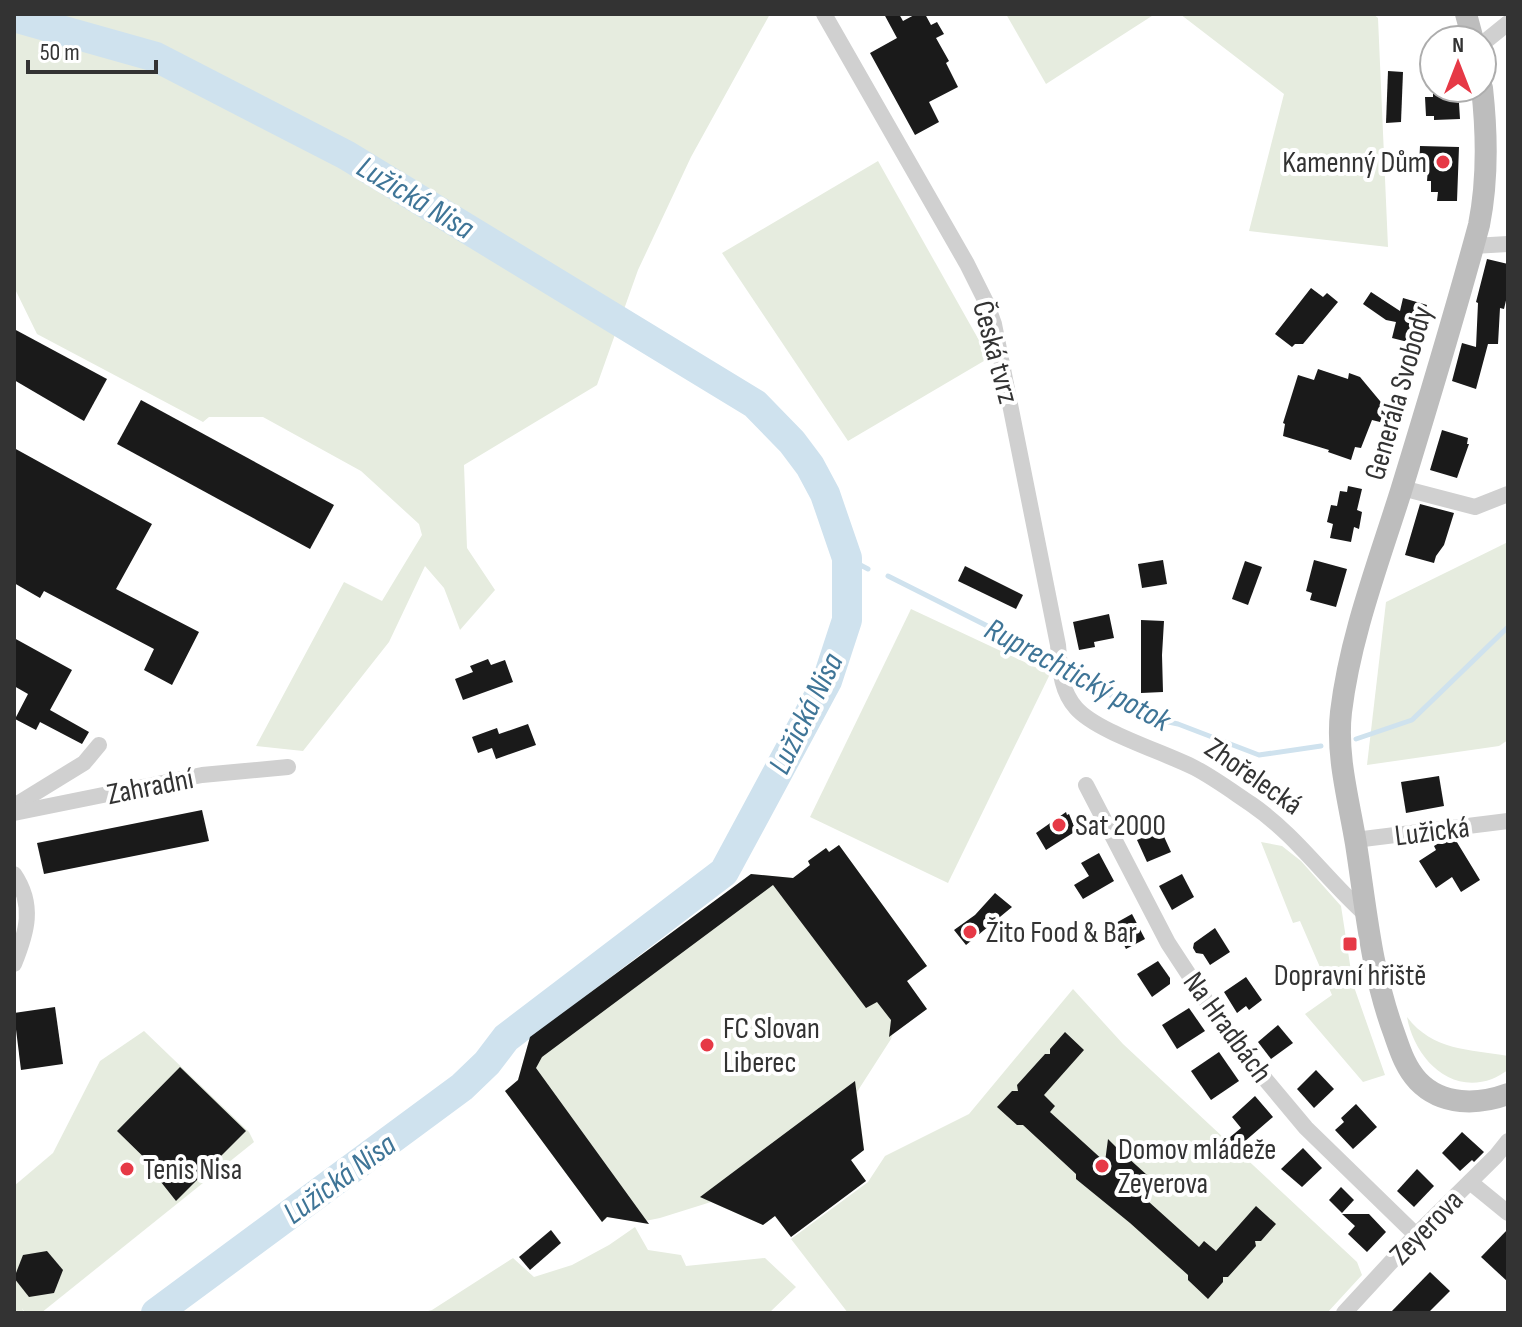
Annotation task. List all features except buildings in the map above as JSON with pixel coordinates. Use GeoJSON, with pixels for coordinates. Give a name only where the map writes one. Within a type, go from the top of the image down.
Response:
{"type":"FeatureCollection","features":[{"type":"Feature","properties":{"kind":"main road","name":"Generála Svobody"},"geometry":{"type":"LineString","coordinates":[[1341,712],[1355,639],[1402,488],[1484,200],[1483,104]]}},
{"type":"Feature","properties":{"kind":"main road","name":"Zhořelecká"},"geometry":{"type":"LineString","coordinates":[[1341,712],[1342,762],[1371,953],[1385,1011],[1403,1060],[1416,1079],[1447,1099],[1477,1102],[1508,1094]]}},
{"type":"Feature","properties":{"kind":"street","name":"Česká tvrz"},"geometry":{"type":"LineString","coordinates":[[824,14],[967,264],[994,324],[1058,645],[1062,679]]}},
{"type":"Feature","properties":{"kind":"street"},"geometry":{"type":"LineString","coordinates":[[1473,246],[1508,244]]}},
{"type":"Feature","properties":{"kind":"street"},"geometry":{"type":"LineString","coordinates":[[1402,488],[1475,507],[1508,494]]}},
{"type":"Feature","properties":{"kind":"street","name":"Zhořelecká"},"geometry":{"type":"LineString","coordinates":[[1062,679],[1067,697],[1085,716],[1196,768],[1254,806],[1294,840],[1342,894],[1365,914]]}},
{"type":"Feature","properties":{"kind":"street","name":"Zahradní"},"geometry":{"type":"LineString","coordinates":[[14,806],[84,763],[99,745]]}},
{"type":"Feature","properties":{"kind":"street","name":"Zahradní"},"geometry":{"type":"LineString","coordinates":[[14,813],[202,775],[288,767]]}},
{"type":"Feature","properties":{"kind":"street","name":"Na Hradbách"},"geometry":{"type":"LineString","coordinates":[[1086,785],[1168,943],[1229,1036],[1306,1128],[1416,1235]]}},
{"type":"Feature","properties":{"kind":"street","name":"Lužická"},"geometry":{"type":"LineString","coordinates":[[1355,840],[1508,821]]}},
{"type":"Feature","properties":{"kind":"street"},"geometry":{"type":"LineString","coordinates":[[14,874],[21,884],[29,914],[14,964]]}},
{"type":"Feature","properties":{"kind":"street","name":"Zeyerova"},"geometry":{"type":"LineString","coordinates":[[1344,1313],[1508,1141]]}},
{"type":"Feature","properties":{"kind":"street"},"geometry":{"type":"LineString","coordinates":[[1470,1182],[1508,1213]]}},
{"type":"Feature","properties":{"kind":"shaded area"},"geometry":{"type":"Polygon","coordinates":[[[14,14],[770,14],[691,157],[638,270],[597,385],[464,465],[467,548],[495,590],[460,630],[444,588],[425,566],[389,642],[303,751],[256,746],[344,582],[382,601],[422,535],[419,524],[361,471],[263,417],[209,417],[203,422],[37,334],[14,287],[14,14]]]}},
{"type":"Feature","properties":{"kind":"shaded area"},"geometry":{"type":"Polygon","coordinates":[[[1006,14],[1155,14],[1046,84],[1006,14]]]}},
{"type":"Feature","properties":{"kind":"shaded area"},"geometry":{"type":"Polygon","coordinates":[[[1180,14],[1373,14],[1378,18],[1388,247],[1249,231],[1284,94],[1180,14]]]}},
{"type":"Feature","properties":{"kind":"shaded area"},"geometry":{"type":"Polygon","coordinates":[[[878,161],[989,358],[848,441],[722,253],[878,161]]]}},
{"type":"Feature","properties":{"kind":"shaded area"},"geometry":{"type":"Polygon","coordinates":[[[1508,542],[1508,740],[1499,746],[1367,765],[1386,602],[1508,542]]]}},
{"type":"Feature","properties":{"kind":"shaded area"},"geometry":{"type":"Polygon","coordinates":[[[911,609],[1050,674],[948,883],[810,817],[911,609]]]}},
{"type":"Feature","properties":{"kind":"shaded area"},"geometry":{"type":"Polygon","coordinates":[[[1261,842],[1282,846],[1301,861],[1341,906],[1353,984],[1385,1075],[1363,1082],[1305,1014],[1332,995],[1300,921],[1293,923],[1261,842]]]}},
{"type":"Feature","properties":{"kind":"shaded area","name":"FC Slovan Liberec"},"geometry":{"type":"Polygon","coordinates":[[[839,845],[927,966],[907,981],[927,1009],[898,1030],[895,1026],[891,1039],[857,1092],[864,1150],[851,1160],[866,1181],[791,1237],[775,1216],[763,1225],[711,1202],[640,1222],[608,1217],[602,1222],[505,1091],[518,1080],[530,1037],[751,874],[793,878],[810,866],[808,861],[826,848],[830,852],[839,845]]]}},
{"type":"Feature","properties":{"kind":"shaded area"},"geometry":{"type":"Polygon","coordinates":[[[1073,989],[1123,1044],[1357,1262],[1362,1275],[1327,1313],[848,1313],[791,1239],[868,1182],[885,1156],[969,1114],[1073,989]]]}},
{"type":"Feature","properties":{"kind":"shaded area"},"geometry":{"type":"Polygon","coordinates":[[[1407,1017],[1417,1028],[1440,1042],[1466,1050],[1508,1056],[1508,1070],[1476,1083],[1448,1077],[1425,1058],[1407,1017]]]}},
{"type":"Feature","properties":{"kind":"shaded area","name":"Tenis Nisa"},"geometry":{"type":"Polygon","coordinates":[[[144,1031],[249,1132],[254,1142],[41,1313],[25,1313],[22,1308],[24,1313],[14,1313],[14,1186],[53,1153],[100,1061],[144,1031]]]}},
{"type":"Feature","properties":{"kind":"shaded area"},"geometry":{"type":"Polygon","coordinates":[[[635,1227],[648,1250],[681,1255],[686,1266],[765,1258],[796,1287],[769,1313],[420,1313],[432,1310],[513,1258],[534,1277],[572,1265],[635,1227]]]}},
{"type":"Feature","properties":{"kind":"waterway"},"geometry":{"type":"LineString","coordinates":[[47,14],[47,25]]}},
{"type":"Feature","properties":{"kind":"waterway","name":"Lužická Nisa"},"geometry":{"type":"LineString","coordinates":[[14,17],[156,57],[346,155],[755,404],[792,442],[810,466],[825,494],[847,558],[847,620],[827,681],[724,872],[506,1038],[487,1063],[462,1087],[156,1313]]}},
{"type":"Feature","properties":{"kind":"waterway","name":"Ruprechtický potok"},"geometry":{"type":"LineString","coordinates":[[847,558],[868,569]]}},
{"type":"Feature","properties":{"kind":"waterway","name":"Ruprechtický potok"},"geometry":{"type":"LineString","coordinates":[[888,576],[1055,660]]}},
{"type":"Feature","properties":{"kind":"waterway","name":"Ruprechtický potok"},"geometry":{"type":"LineString","coordinates":[[1356,739],[1412,720],[1508,627]]}},
{"type":"Feature","properties":{"kind":"waterway","name":"Ruprechtický potok"},"geometry":{"type":"LineString","coordinates":[[1064,666],[1145,717],[1178,724],[1259,755],[1321,746]]}},
{"type":"Feature","properties":{"kind":"place","name":"Kamenný Dům"},"geometry":{"type":"Point","coordinates":[1443,162]}},
{"type":"Feature","properties":{"kind":"place","name":"Sat 2000"},"geometry":{"type":"Point","coordinates":[1059,825]}},
{"type":"Feature","properties":{"kind":"place","name":"Žito Food & Bar"},"geometry":{"type":"Point","coordinates":[970,932]}},
{"type":"Feature","properties":{"kind":"place","name":"Dopravní hřiště"},"geometry":{"type":"Point","coordinates":[1350,944]}},
{"type":"Feature","properties":{"kind":"place","name":"FC Slovan Liberec"},"geometry":{"type":"Point","coordinates":[707,1045]}},
{"type":"Feature","properties":{"kind":"place","name":"Domov mládeže Zeyerova"},"geometry":{"type":"Point","coordinates":[1102,1166]}},
{"type":"Feature","properties":{"kind":"place","name":"Tenis Nisa"},"geometry":{"type":"Point","coordinates":[127,1169]}}]}
